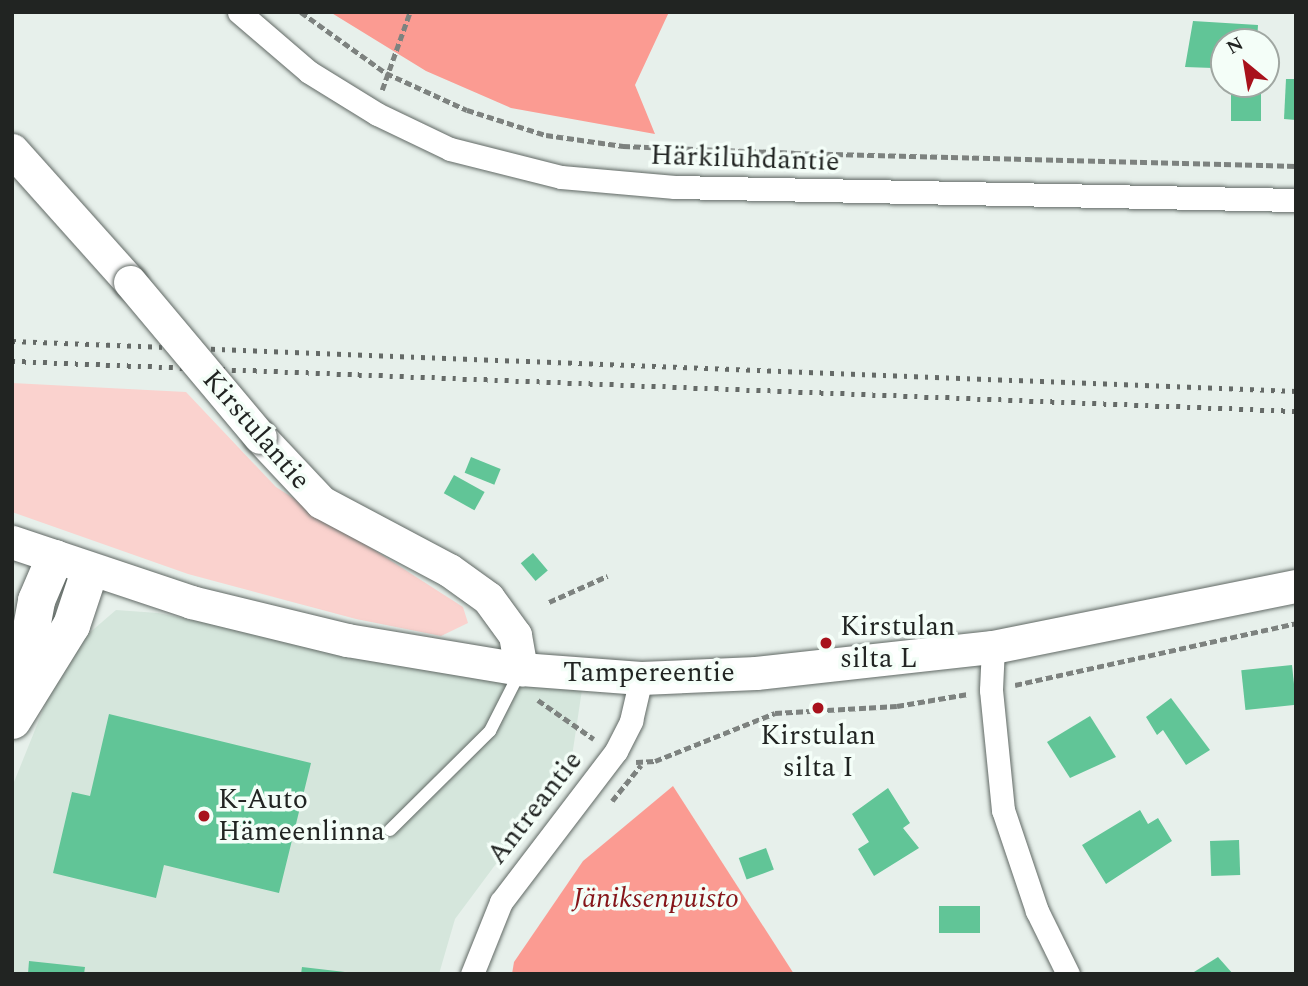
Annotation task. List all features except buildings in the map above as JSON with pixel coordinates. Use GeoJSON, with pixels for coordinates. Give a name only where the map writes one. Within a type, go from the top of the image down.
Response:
{"type":"FeatureCollection","features":[{"type":"Feature","properties":{"kind":"main road","name":"Kirstulantie"},"geometry":{"type":"LineString","coordinates":[[12,150],[130,282],[260,437],[329,509],[449,570],[488,598],[515,635],[521,670]]}},
{"type":"Feature","properties":{"kind":"main road","name":"Tampereentie"},"geometry":{"type":"LineString","coordinates":[[12,542],[89,571],[347,640],[521,670],[641,678],[756,673],[993,647],[1296,586]]}},
{"type":"Feature","properties":{"kind":"main road"},"geometry":{"type":"LineString","coordinates":[[14,716],[28,632],[54,558]]}},
{"type":"Feature","properties":{"kind":"main road"},"geometry":{"type":"LineString","coordinates":[[14,716],[71,625],[89,571]]}},
{"type":"Feature","properties":{"kind":"street","name":"Härkiluhdantie"},"geometry":{"type":"LineString","coordinates":[[239,12],[309,72],[377,114],[450,149],[561,177],[617,185],[1296,200]]}},
{"type":"Feature","properties":{"kind":"street"},"geometry":{"type":"LineString","coordinates":[[993,647],[991,691],[1003,810],[1037,911],[1069,974]]}},
{"type":"Feature","properties":{"kind":"street","name":"Antreantie"},"geometry":{"type":"LineString","coordinates":[[472,974],[501,902],[616,751],[631,721],[641,678]]}},
{"type":"Feature","properties":{"kind":"lane"},"geometry":{"type":"LineString","coordinates":[[390,830],[490,731],[521,670]]}},
{"type":"Feature","properties":{"kind":"path"},"geometry":{"type":"LineString","coordinates":[[300,12],[386,73],[467,110],[546,135],[623,146],[1296,166]]}},
{"type":"Feature","properties":{"kind":"path"},"geometry":{"type":"LineString","coordinates":[[377,114],[386,73],[410,12]]}},
{"type":"Feature","properties":{"kind":"path"},"geometry":{"type":"LineString","coordinates":[[549,602],[607,576]]}},
{"type":"Feature","properties":{"kind":"path"},"geometry":{"type":"LineString","coordinates":[[521,670],[536,699],[641,765],[775,713],[897,706],[991,691],[1296,623]]}},
{"type":"Feature","properties":{"kind":"shaded area"},"geometry":{"type":"Polygon","coordinates":[[[12,383],[186,392],[276,487],[463,607],[468,623],[441,636],[356,619],[188,574],[12,512],[12,383]]]}},
{"type":"Feature","properties":{"kind":"shaded area"},"geometry":{"type":"Polygon","coordinates":[[[116,610],[158,613],[351,653],[583,683],[571,763],[455,919],[439,974],[12,974],[12,787],[66,653],[116,610]]]}},
{"type":"Feature","properties":{"kind":"green space"},"geometry":{"type":"Polygon","coordinates":[[[330,12],[669,12],[635,85],[655,134],[511,108],[426,71],[330,12]]]}},
{"type":"Feature","properties":{"kind":"green space","name":"Jäniksenpuisto"},"geometry":{"type":"Polygon","coordinates":[[[673,786],[794,974],[512,974],[514,962],[583,861],[673,786]]]}},
{"type":"Feature","properties":{"kind":"railway"},"geometry":{"type":"LineString","coordinates":[[12,341],[1296,391]]}},
{"type":"Feature","properties":{"kind":"railway"},"geometry":{"type":"LineString","coordinates":[[12,361],[1296,411]]}},
{"type":"Feature","properties":{"kind":"place","name":"Kirstulan silta L"},"geometry":{"type":"Point","coordinates":[826,643]}},
{"type":"Feature","properties":{"kind":"place","name":"Kirstulan silta I"},"geometry":{"type":"Point","coordinates":[818,708]}},
{"type":"Feature","properties":{"kind":"place","name":"K-Auto Hämeenlinna"},"geometry":{"type":"Point","coordinates":[204,816]}}]}
